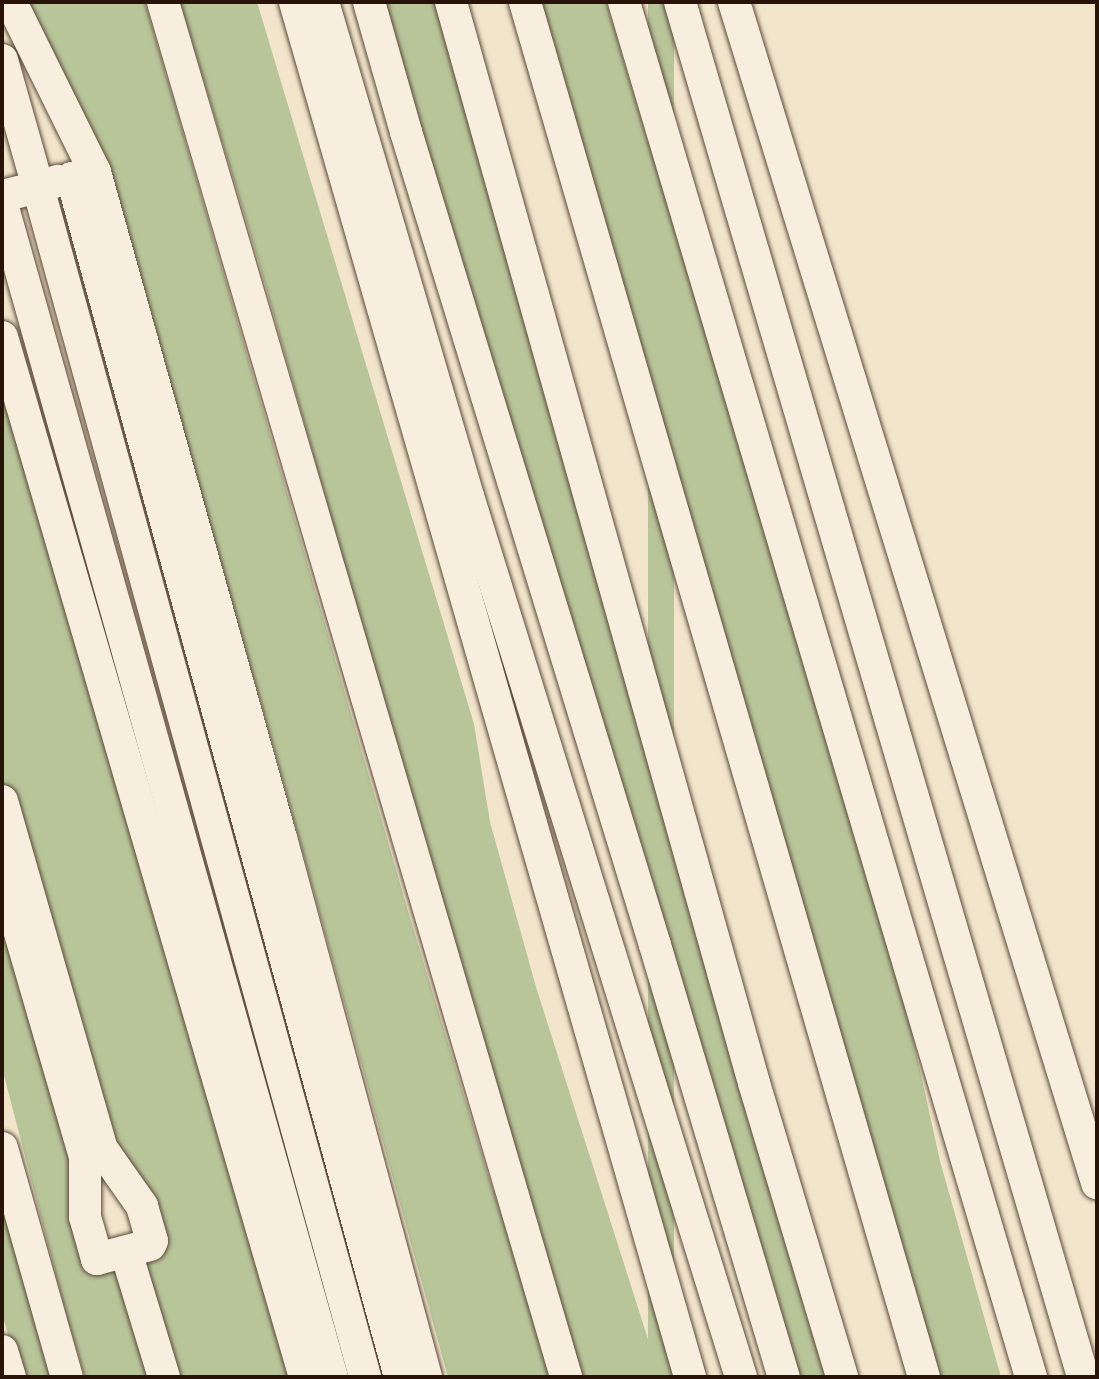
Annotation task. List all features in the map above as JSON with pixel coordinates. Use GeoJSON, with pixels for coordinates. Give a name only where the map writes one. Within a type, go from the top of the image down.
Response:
{"type":"FeatureCollection","features":[{"type":"Feature","properties":{"kind":"street"},"geometry":{"type":"LineString","coordinates":[[11,2],[83,175],[278,825],[426,1377]]}},
{"type":"Feature","properties":{"kind":"street"},"geometry":{"type":"LineString","coordinates":[[163,2],[566,1377]]}},
{"type":"Feature","properties":{"kind":"street"},"geometry":{"type":"LineString","coordinates":[[295,2],[690,1377]]}},
{"type":"Feature","properties":{"kind":"street"},"geometry":{"type":"LineString","coordinates":[[323,2],[472,509],[741,1377]]}},
{"type":"Feature","properties":{"kind":"street"},"geometry":{"type":"LineString","coordinates":[[369,2],[414,159],[659,958],[784,1377]]}},
{"type":"Feature","properties":{"kind":"street"},"geometry":{"type":"LineString","coordinates":[[451,2],[754,1083],[842,1377]]}},
{"type":"Feature","properties":{"kind":"street"},"geometry":{"type":"LineString","coordinates":[[525,2],[924,1377]]}},
{"type":"Feature","properties":{"kind":"street"},"geometry":{"type":"LineString","coordinates":[[624,2],[1031,1377]]}},
{"type":"Feature","properties":{"kind":"street"},"geometry":{"type":"LineString","coordinates":[[680,2],[1083,1377]]}},
{"type":"Feature","properties":{"kind":"street"},"geometry":{"type":"LineString","coordinates":[[734,2],[1097,1183]]}},
{"type":"Feature","properties":{"kind":"street"},"geometry":{"type":"LineString","coordinates":[[2,6],[83,175],[400,1377]]}},
{"type":"Feature","properties":{"kind":"street"},"geometry":{"type":"LineString","coordinates":[[2,60],[365,1377]]}},
{"type":"Feature","properties":{"kind":"street"},"geometry":{"type":"LineString","coordinates":[[2,196],[83,175]]}},
{"type":"Feature","properties":{"kind":"street"},"geometry":{"type":"LineString","coordinates":[[2,204],[332,1377]]}},
{"type":"Feature","properties":{"kind":"street"},"geometry":{"type":"LineString","coordinates":[[2,337],[305,1377]]}},
{"type":"Feature","properties":{"kind":"street"},"geometry":{"type":"LineString","coordinates":[[2,801],[102,1149],[142,1206],[152,1243],[97,1259],[85,1217],[85,1157],[2,872]]}},
{"type":"Feature","properties":{"kind":"street"},"geometry":{"type":"LineString","coordinates":[[2,1148],[67,1377]]}},
{"type":"Feature","properties":{"kind":"street"},"geometry":{"type":"LineString","coordinates":[[126,1252],[164,1377]]}},
{"type":"Feature","properties":{"kind":"street"},"geometry":{"type":"LineString","coordinates":[[2,1351],[9,1377]]}},
{"type":"Feature","properties":{"kind":"green space"},"geometry":{"type":"Polygon","coordinates":[[[23,2],[145,2],[408,911],[488,1175],[555,1377],[448,1377],[277,759],[109,176],[23,2]]]}},
{"type":"Feature","properties":{"kind":"green space"},"geometry":{"type":"Polygon","coordinates":[[[180,2],[257,2],[474,724],[490,822],[536,987],[660,1377],[574,1377],[260,266],[180,2]]]}},
{"type":"Feature","properties":{"kind":"green space"},"geometry":{"type":"Polygon","coordinates":[[[376,2],[448,2],[838,1377],[789,1377],[376,2]]]}},
{"type":"Feature","properties":{"kind":"green space"},"geometry":{"type":"Polygon","coordinates":[[[530,2],[606,2],[903,993],[940,1161],[1001,1377],[933,1377],[530,2]]]}},
{"type":"Feature","properties":{"kind":"green space"},"geometry":{"type":"Polygon","coordinates":[[[648,2],[674,2],[674,1377],[648,1377],[648,2]]]}},
{"type":"Feature","properties":{"kind":"green space"},"geometry":{"type":"Polygon","coordinates":[[[2,353],[297,1377],[85,1377],[67,1317],[2,1068],[2,890],[51,1062],[95,1265],[156,1245],[103,1137],[2,784],[2,353]]]}},
{"type":"Feature","properties":{"kind":"green space"},"geometry":{"type":"Polygon","coordinates":[[[2,1166],[65,1377],[21,1377],[2,1314],[2,1166]]]}}]}
